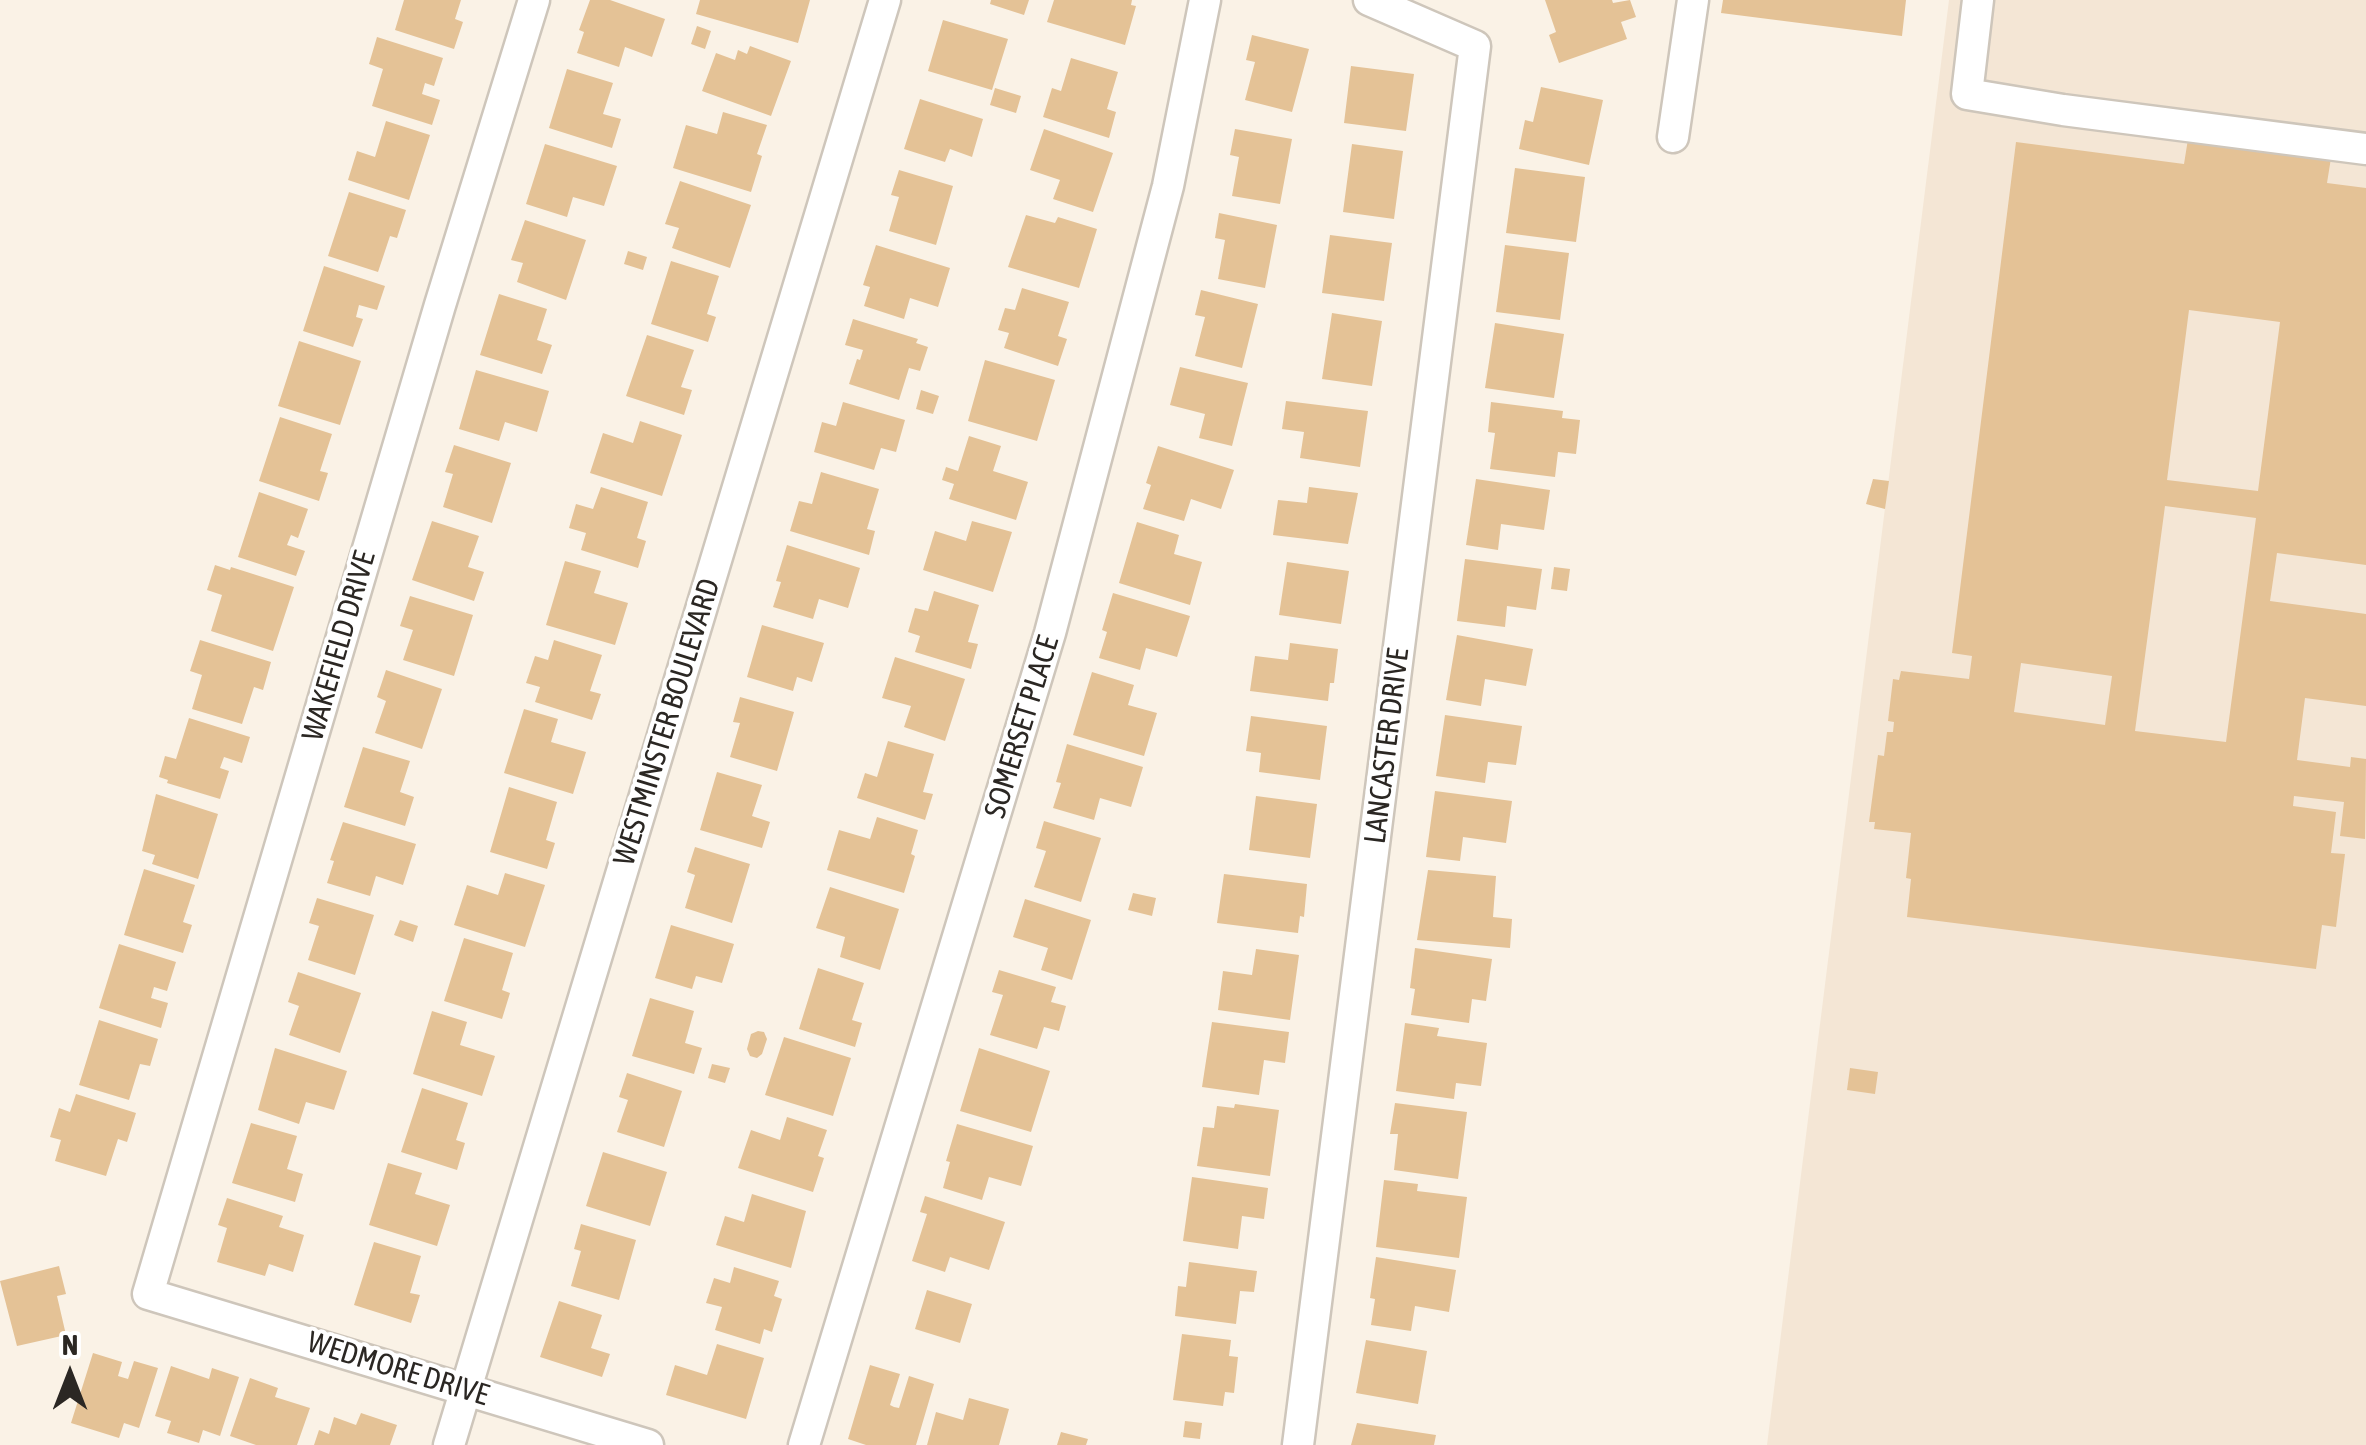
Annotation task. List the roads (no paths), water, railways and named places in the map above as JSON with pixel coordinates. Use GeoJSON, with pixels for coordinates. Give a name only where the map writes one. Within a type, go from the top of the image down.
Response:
{"type":"FeatureCollection","features":[{"type":"Feature","properties":{"kind":"street","name":"WAKEFIELD DRIVE"},"geometry":{"type":"LineString","coordinates":[[148,1294],[534,0]]}},
{"type":"Feature","properties":{"kind":"street","name":"WESTMINSTER BOULEVARD"},"geometry":{"type":"LineString","coordinates":[[449,1445],[885,0]]}},
{"type":"Feature","properties":{"kind":"street","name":"SOMERSET PLACE"},"geometry":{"type":"LineString","coordinates":[[804,1445],[1050,634],[1168,186],[1205,0]]}},
{"type":"Feature","properties":{"kind":"street","name":"LANCASTER DRIVE"},"geometry":{"type":"LineString","coordinates":[[1298,1445],[1475,46],[1369,0]]}},
{"type":"Feature","properties":{"kind":"street"},"geometry":{"type":"LineString","coordinates":[[1673,137],[1693,0]]}},
{"type":"Feature","properties":{"kind":"street"},"geometry":{"type":"LineString","coordinates":[[1978,0],[1967,94],[2366,149]]}},
{"type":"Feature","properties":{"kind":"street","name":"WEDMORE DRIVE"},"geometry":{"type":"LineString","coordinates":[[148,1294],[648,1445]]}}]}
